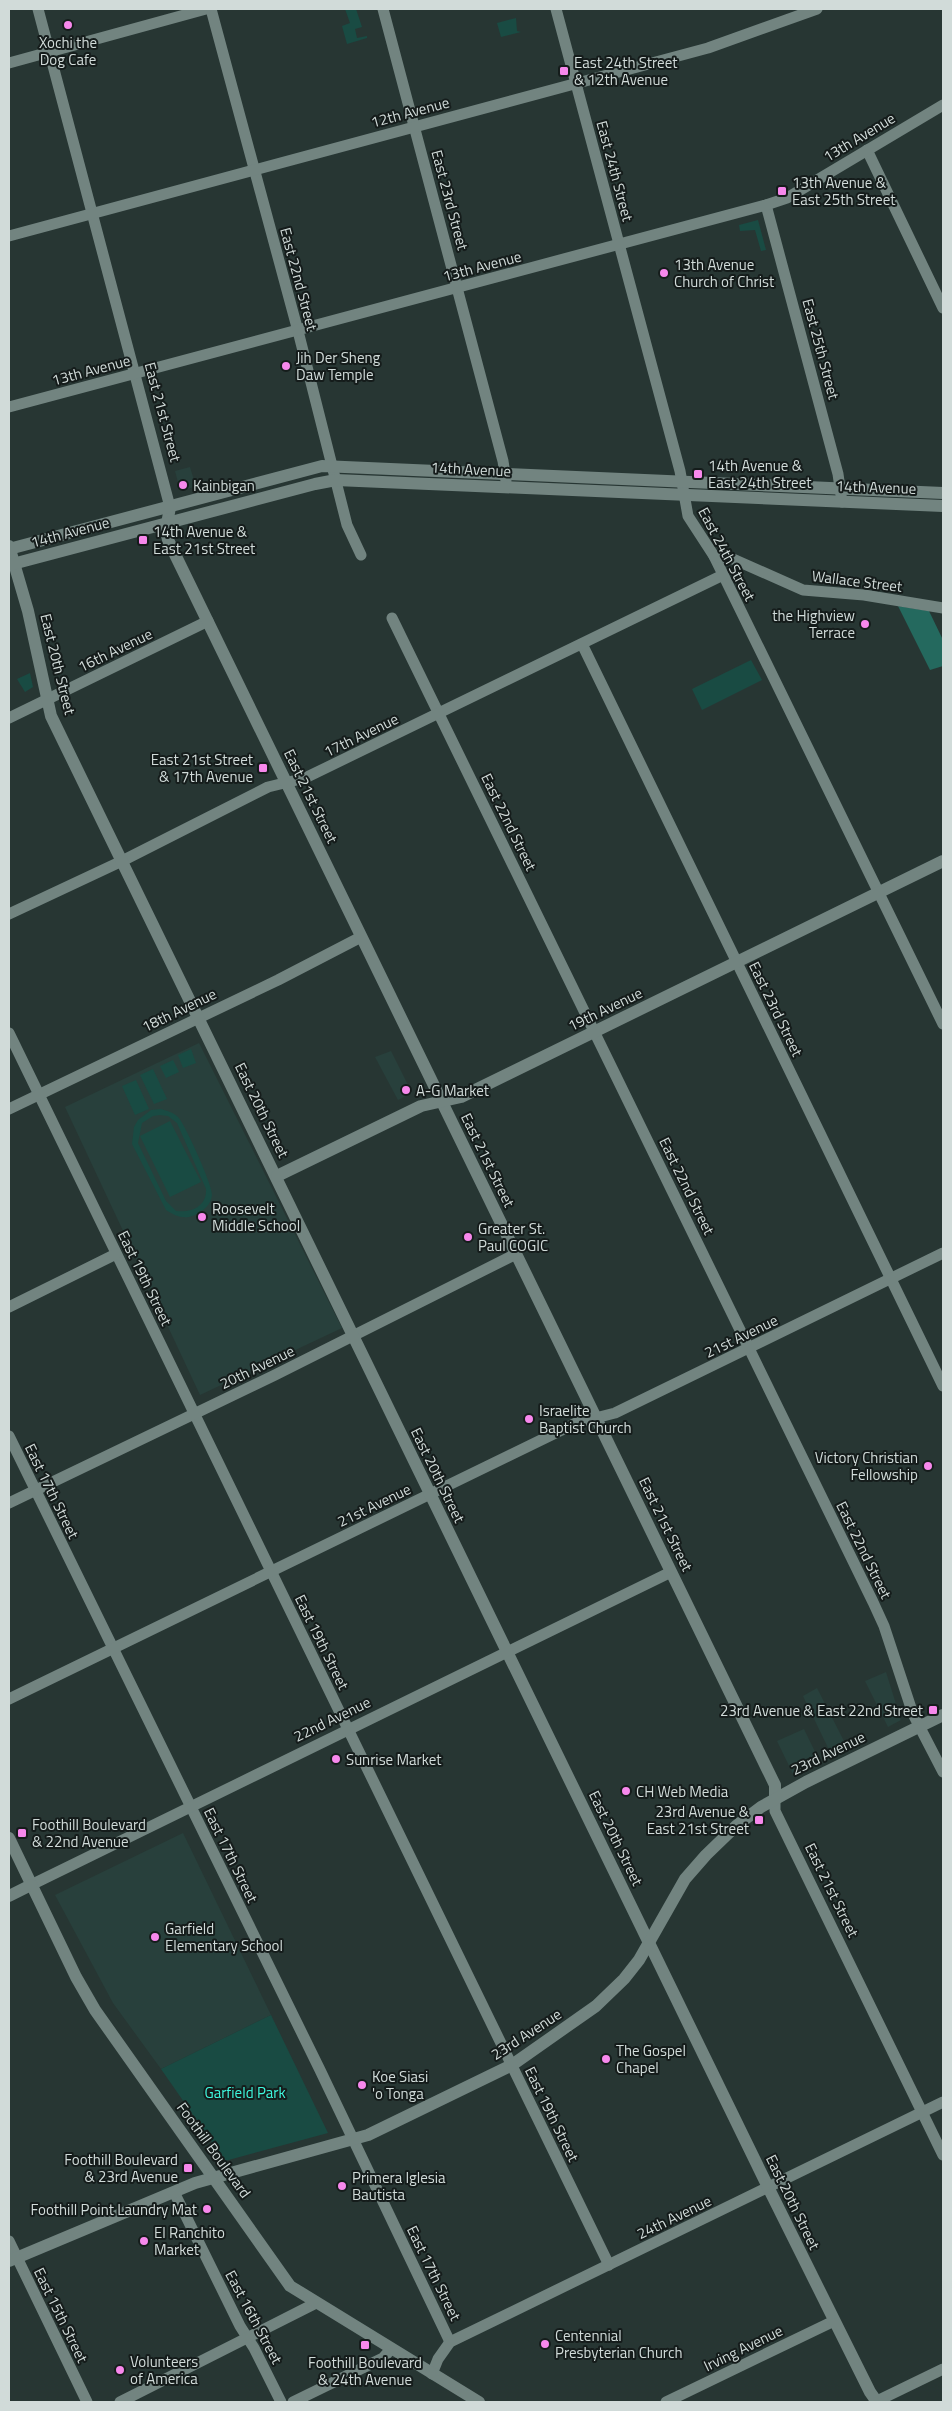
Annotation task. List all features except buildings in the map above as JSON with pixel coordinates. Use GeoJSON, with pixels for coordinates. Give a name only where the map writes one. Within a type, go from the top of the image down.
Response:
{"type":"FeatureCollection","features":[{"type":"Feature","properties":{"kind":"street","name":"East 21st Street"},"geometry":{"type":"LineString","coordinates":[[38,9],[170,506],[167,523],[168,540],[775,1785],[775,1811],[943,2155]]}},
{"type":"Feature","properties":{"kind":"street"},"geometry":{"type":"LineString","coordinates":[[9,63],[206,9]]}},
{"type":"Feature","properties":{"kind":"street","name":"East 22nd Street"},"geometry":{"type":"LineString","coordinates":[[210,9],[298,331],[347,525],[361,555]]}},
{"type":"Feature","properties":{"kind":"street","name":"East 23rd Street"},"geometry":{"type":"LineString","coordinates":[[383,9],[458,287],[506,474],[507,487]]}},
{"type":"Feature","properties":{"kind":"street","name":"East 24th Street"},"geometry":{"type":"LineString","coordinates":[[556,9],[681,481],[688,516],[714,556],[943,1024]]}},
{"type":"Feature","properties":{"kind":"street","name":"12th Avenue"},"geometry":{"type":"LineString","coordinates":[[9,236],[722,44],[817,9]]}},
{"type":"Feature","properties":{"kind":"street","name":"13th Avenue"},"geometry":{"type":"LineString","coordinates":[[9,407],[784,200],[943,104]]}},
{"type":"Feature","properties":{"kind":"street"},"geometry":{"type":"LineString","coordinates":[[867,150],[943,308]]}},
{"type":"Feature","properties":{"kind":"street","name":"East 25th Street"},"geometry":{"type":"LineString","coordinates":[[766,205],[842,488],[842,502]]}},
{"type":"Feature","properties":{"kind":"street","name":"14th Avenue"},"geometry":{"type":"LineString","coordinates":[[9,548],[310,469],[333,466],[943,493]]}},
{"type":"Feature","properties":{"kind":"street","name":"14th Avenue"},"geometry":{"type":"LineString","coordinates":[[11,565],[314,484],[336,480],[943,506]]}},
{"type":"Feature","properties":{"kind":"street","name":"East 20th Street"},"geometry":{"type":"LineString","coordinates":[[9,548],[11,565],[28,611],[52,716],[507,1653],[834,2321],[876,2402]]}},
{"type":"Feature","properties":{"kind":"street","name":"Wallace Street"},"geometry":{"type":"LineString","coordinates":[[714,556],[733,559],[803,590],[864,595],[943,608]]}},
{"type":"Feature","properties":{"kind":"street","name":"17th Avenue"},"geometry":{"type":"LineString","coordinates":[[9,914],[122,861],[268,787],[306,778],[723,575]]}},
{"type":"Feature","properties":{"kind":"street","name":"East 22nd Street"},"geometry":{"type":"LineString","coordinates":[[392,618],[596,1032],[884,1626],[913,1714],[943,1772]]}},
{"type":"Feature","properties":{"kind":"street","name":"16th Avenue"},"geometry":{"type":"LineString","coordinates":[[9,718],[208,621]]}},
{"type":"Feature","properties":{"kind":"street","name":"East 23rd Street"},"geometry":{"type":"LineString","coordinates":[[582,644],[943,1386]]}},
{"type":"Feature","properties":{"kind":"street","name":"19th Avenue"},"geometry":{"type":"LineString","coordinates":[[277,1176],[421,1106],[461,1097],[943,861]]}},
{"type":"Feature","properties":{"kind":"street","name":"18th Avenue"},"geometry":{"type":"LineString","coordinates":[[9,1109],[361,937]]}},
{"type":"Feature","properties":{"kind":"street","name":"East 19th Street"},"geometry":{"type":"LineString","coordinates":[[9,1033],[609,2265]]}},
{"type":"Feature","properties":{"kind":"street","name":"21st Avenue"},"geometry":{"type":"LineString","coordinates":[[9,1699],[576,1423],[615,1413],[943,1253]]}},
{"type":"Feature","properties":{"kind":"street"},"geometry":{"type":"LineString","coordinates":[[9,1307],[116,1254]]}},
{"type":"Feature","properties":{"kind":"street","name":"20th Avenue"},"geometry":{"type":"LineString","coordinates":[[9,1503],[353,1336],[516,1254]]}},
{"type":"Feature","properties":{"kind":"street","name":"East 17th Street"},"geometry":{"type":"LineString","coordinates":[[9,1436],[353,2139],[450,2342]]}},
{"type":"Feature","properties":{"kind":"street","name":"22nd Avenue"},"geometry":{"type":"LineString","coordinates":[[9,1896],[671,1572]]}},
{"type":"Feature","properties":{"kind":"street","name":"23rd Avenue"},"geometry":{"type":"LineString","coordinates":[[13,2259],[213,2177],[368,2135],[512,2065],[606,1997],[624,1978],[649,1942],[686,1879],[706,1855],[736,1826],[775,1798],[943,1714]]}},
{"type":"Feature","properties":{"kind":"street","name":"Foothill Boulevard"},"geometry":{"type":"LineString","coordinates":[[9,1838],[89,2000],[290,2286],[479,2402]]}},
{"type":"Feature","properties":{"kind":"street","name":"24th Avenue"},"geometry":{"type":"LineString","coordinates":[[450,2342],[943,2102]]}},
{"type":"Feature","properties":{"kind":"street","name":"East 16th Street"},"geometry":{"type":"LineString","coordinates":[[174,2192],[246,2337],[281,2402]]}},
{"type":"Feature","properties":{"kind":"street","name":"East 15th Street"},"geometry":{"type":"LineString","coordinates":[[9,2241],[13,2259],[87,2402]]}},
{"type":"Feature","properties":{"kind":"street"},"geometry":{"type":"LineString","coordinates":[[120,2402],[316,2303]]}},
{"type":"Feature","properties":{"kind":"street","name":"Irving Avenue"},"geometry":{"type":"LineString","coordinates":[[666,2402],[834,2321]]}},
{"type":"Feature","properties":{"kind":"street"},"geometry":{"type":"LineString","coordinates":[[432,2374],[438,2359],[450,2342]]}},
{"type":"Feature","properties":{"kind":"street"},"geometry":{"type":"LineString","coordinates":[[293,2402],[383,2358],[391,2349]]}},
{"type":"Feature","properties":{"kind":"street"},"geometry":{"type":"LineString","coordinates":[[876,2402],[943,2369]]}},
{"type":"Feature","properties":{"kind":"shaded area"},"geometry":{"type":"Polygon","coordinates":[[[190,467],[196,487],[180,490],[175,471],[190,467]]]}},
{"type":"Feature","properties":{"kind":"shaded area","name":"Roosevelt Middle School"},"geometry":{"type":"Polygon","coordinates":[[[199,1043],[342,1328],[200,1395],[65,1107],[199,1043]]]}},
{"type":"Feature","properties":{"kind":"shaded area"},"geometry":{"type":"Polygon","coordinates":[[[391,1051],[412,1093],[398,1100],[375,1057],[391,1051]]]}},
{"type":"Feature","properties":{"kind":"shaded area"},"geometry":{"type":"Polygon","coordinates":[[[886,1672],[901,1720],[888,1727],[865,1681],[886,1672]]]}},
{"type":"Feature","properties":{"kind":"shaded area"},"geometry":{"type":"Polygon","coordinates":[[[817,1688],[847,1747],[831,1754],[803,1696],[817,1688]]]}},
{"type":"Feature","properties":{"kind":"shaded area"},"geometry":{"type":"Polygon","coordinates":[[[804,1729],[819,1760],[793,1774],[777,1741],[804,1729]]]}},
{"type":"Feature","properties":{"kind":"shaded area","name":"Garfield Elementary School"},"geometry":{"type":"Polygon","coordinates":[[[183,1833],[271,2015],[161,2069],[113,2003],[55,1895],[183,1833]]]}},
{"type":"Feature","properties":{"kind":"green space"},"geometry":{"type":"Polygon","coordinates":[[[345,9],[356,9],[362,27],[355,29],[357,38],[367,36],[367,38],[347,44],[342,26],[350,23],[345,9]]]}},
{"type":"Feature","properties":{"kind":"green space"},"geometry":{"type":"Polygon","coordinates":[[[516,18],[517,31],[521,32],[501,37],[497,23],[516,18]]]}},
{"type":"Feature","properties":{"kind":"green space"},"geometry":{"type":"Polygon","coordinates":[[[758,220],[766,250],[761,251],[755,230],[740,231],[739,225],[758,220]]]}},
{"type":"Feature","properties":{"kind":"green space"},"geometry":{"type":"Polygon","coordinates":[[[898,606],[929,611],[943,640],[943,666],[930,670],[898,606]]]}},
{"type":"Feature","properties":{"kind":"green space"},"geometry":{"type":"Polygon","coordinates":[[[751,660],[762,680],[702,710],[692,689],[751,660]]]}},
{"type":"Feature","properties":{"kind":"green space"},"geometry":{"type":"Polygon","coordinates":[[[30,673],[33,687],[25,692],[17,679],[30,673]]]}},
{"type":"Feature","properties":{"kind":"green space"},"geometry":{"type":"Polygon","coordinates":[[[191,1049],[196,1063],[183,1068],[178,1055],[191,1049]]]}},
{"type":"Feature","properties":{"kind":"green space"},"geometry":{"type":"Polygon","coordinates":[[[173,1060],[179,1072],[166,1078],[160,1066],[173,1060]]]}},
{"type":"Feature","properties":{"kind":"green space"},"geometry":{"type":"Polygon","coordinates":[[[153,1069],[167,1099],[154,1104],[140,1075],[153,1069]]]}},
{"type":"Feature","properties":{"kind":"green space"},"geometry":{"type":"Polygon","coordinates":[[[136,1080],[149,1109],[135,1115],[122,1086],[136,1080]]]}},
{"type":"Feature","properties":{"kind":"green space"},"geometry":{"type":"Polygon","coordinates":[[[161,1109],[178,1117],[204,1168],[212,1195],[206,1207],[195,1215],[180,1217],[166,1210],[132,1144],[134,1127],[138,1120],[151,1110],[161,1109]],[[153,1116],[142,1123],[138,1143],[166,1201],[176,1211],[188,1211],[201,1204],[206,1195],[206,1189],[177,1123],[168,1116],[153,1116]]]}},
{"type":"Feature","properties":{"kind":"green space"},"geometry":{"type":"Polygon","coordinates":[[[170,1121],[201,1182],[170,1197],[140,1136],[170,1121]]]}},
{"type":"Feature","properties":{"kind":"green space","name":"Garfield Park"},"geometry":{"type":"Polygon","coordinates":[[[271,2015],[328,2133],[225,2161],[161,2069],[271,2015]]]}},
{"type":"Feature","properties":{"kind":"place","name":"Xochi the Dog Cafe"},"geometry":{"type":"Point","coordinates":[68,25]}},
{"type":"Feature","properties":{"kind":"place","name":"East 24th Street & 12th Avenue"},"geometry":{"type":"Point","coordinates":[564,71]}},
{"type":"Feature","properties":{"kind":"place","name":"13th Avenue & East 25th Street"},"geometry":{"type":"Point","coordinates":[782,191]}},
{"type":"Feature","properties":{"kind":"place","name":"13th Avenue Church of Christ"},"geometry":{"type":"Point","coordinates":[664,273]}},
{"type":"Feature","properties":{"kind":"place","name":"Jih Der Sheng Daw Temple"},"geometry":{"type":"Point","coordinates":[286,366]}},
{"type":"Feature","properties":{"kind":"place","name":"14th Avenue & East 24th Street"},"geometry":{"type":"Point","coordinates":[698,474]}},
{"type":"Feature","properties":{"kind":"place","name":"Kainbigan"},"geometry":{"type":"Point","coordinates":[183,485]}},
{"type":"Feature","properties":{"kind":"place","name":"14th Avenue & East 21st Street"},"geometry":{"type":"Point","coordinates":[143,540]}},
{"type":"Feature","properties":{"kind":"place","name":"the Highview Terrace"},"geometry":{"type":"Point","coordinates":[865,624]}},
{"type":"Feature","properties":{"kind":"place","name":"East 21st Street & 17th Avenue"},"geometry":{"type":"Point","coordinates":[263,768]}},
{"type":"Feature","properties":{"kind":"place","name":"A-G Market"},"geometry":{"type":"Point","coordinates":[406,1090]}},
{"type":"Feature","properties":{"kind":"place","name":"Roosevelt Middle School"},"geometry":{"type":"Point","coordinates":[202,1217]}},
{"type":"Feature","properties":{"kind":"place","name":"Greater St. Paul COGIC"},"geometry":{"type":"Point","coordinates":[468,1237]}},
{"type":"Feature","properties":{"kind":"place","name":"Israelite Baptist Church"},"geometry":{"type":"Point","coordinates":[529,1419]}},
{"type":"Feature","properties":{"kind":"place","name":"Victory Christian Fellowship"},"geometry":{"type":"Point","coordinates":[928,1466]}},
{"type":"Feature","properties":{"kind":"place","name":"23rd Avenue & East 22nd Street"},"geometry":{"type":"Point","coordinates":[933,1710]}},
{"type":"Feature","properties":{"kind":"place","name":"Sunrise Market"},"geometry":{"type":"Point","coordinates":[336,1759]}},
{"type":"Feature","properties":{"kind":"place","name":"CH Web Media"},"geometry":{"type":"Point","coordinates":[626,1791]}},
{"type":"Feature","properties":{"kind":"place","name":"23rd Avenue & East 21st Street"},"geometry":{"type":"Point","coordinates":[759,1820]}},
{"type":"Feature","properties":{"kind":"place","name":"Foothill Boulevard & 22nd Avenue"},"geometry":{"type":"Point","coordinates":[22,1833]}},
{"type":"Feature","properties":{"kind":"place","name":"Garfield Elementary School"},"geometry":{"type":"Point","coordinates":[155,1937]}},
{"type":"Feature","properties":{"kind":"place","name":"The Gospel Chapel"},"geometry":{"type":"Point","coordinates":[606,2059]}},
{"type":"Feature","properties":{"kind":"place","name":"Koe Siasi 'o Tonga"},"geometry":{"type":"Point","coordinates":[362,2085]}},
{"type":"Feature","properties":{"kind":"place","name":"Foothill Boulevard & 23rd Avenue"},"geometry":{"type":"Point","coordinates":[188,2168]}},
{"type":"Feature","properties":{"kind":"place","name":"Primera Iglesia Bautista"},"geometry":{"type":"Point","coordinates":[342,2186]}},
{"type":"Feature","properties":{"kind":"place","name":"Foothill Point Laundry Mat"},"geometry":{"type":"Point","coordinates":[207,2209]}},
{"type":"Feature","properties":{"kind":"place","name":"El Ranchito Market"},"geometry":{"type":"Point","coordinates":[144,2241]}},
{"type":"Feature","properties":{"kind":"place","name":"Centennial Presbyterian Church"},"geometry":{"type":"Point","coordinates":[545,2344]}},
{"type":"Feature","properties":{"kind":"place","name":"Foothill Boulevard & 24th Avenue"},"geometry":{"type":"Point","coordinates":[365,2345]}},
{"type":"Feature","properties":{"kind":"place","name":"Volunteers of America"},"geometry":{"type":"Point","coordinates":[120,2370]}}]}
